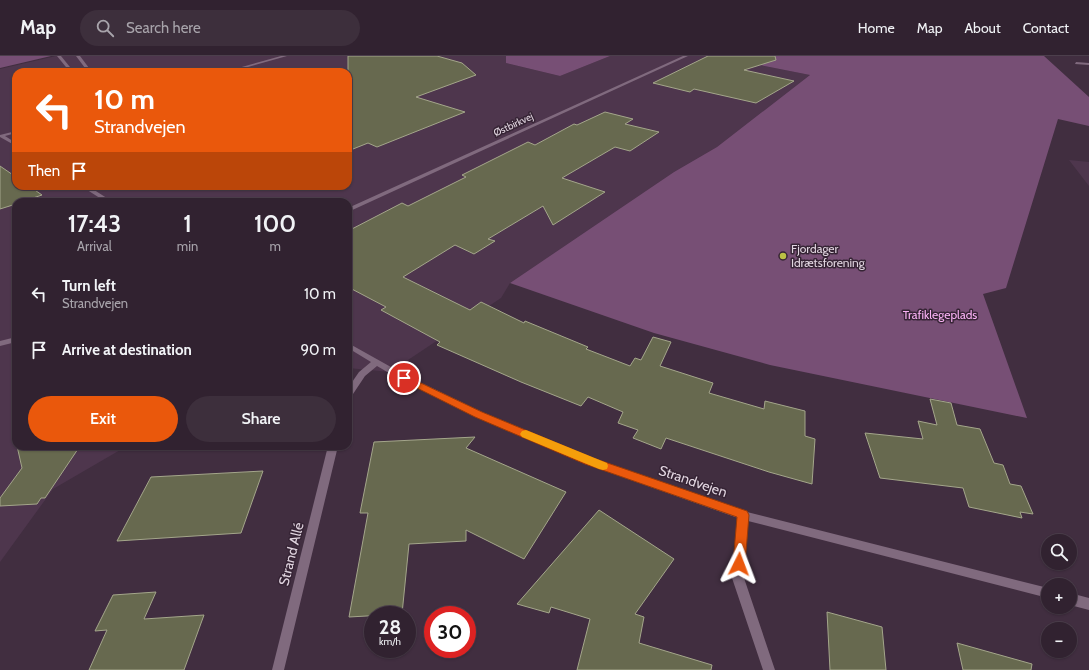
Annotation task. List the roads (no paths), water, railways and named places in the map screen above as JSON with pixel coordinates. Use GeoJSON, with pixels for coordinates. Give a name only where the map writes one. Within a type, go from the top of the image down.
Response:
{"type":"FeatureCollection","features":[{"type":"Feature","properties":{"kind":"street"},"geometry":{"type":"LineString","coordinates":[[59,56],[69,68]]}},
{"type":"Feature","properties":{"kind":"street"},"geometry":{"type":"LineString","coordinates":[[78,56],[87,68]]}},
{"type":"Feature","properties":{"kind":"street"},"geometry":{"type":"LineString","coordinates":[[241,68],[285,56]]}},
{"type":"Feature","properties":{"kind":"street","name":"Østbirkvej"},"geometry":{"type":"LineString","coordinates":[[352,208],[686,56]]}},
{"type":"Feature","properties":{"kind":"street"},"geometry":{"type":"LineString","coordinates":[[1076,63],[1089,64]]}},
{"type":"Feature","properties":{"kind":"street"},"geometry":{"type":"LineString","coordinates":[[0,136],[12,133]]}},
{"type":"Feature","properties":{"kind":"street"},"geometry":{"type":"LineString","coordinates":[[0,136],[12,143]]}},
{"type":"Feature","properties":{"kind":"street"},"geometry":{"type":"LineString","coordinates":[[90,190],[104,198]]}},
{"type":"Feature","properties":{"kind":"street"},"geometry":{"type":"LineString","coordinates":[[0,344],[12,340]]}},
{"type":"Feature","properties":{"kind":"street","name":"Strandvejen"},"geometry":{"type":"LineString","coordinates":[[352,347],[404,378],[479,414],[589,461],[743,515],[1041,592]]}},
{"type":"Feature","properties":{"kind":"street"},"geometry":{"type":"LineString","coordinates":[[352,389],[362,374],[377,362]]}},
{"type":"Feature","properties":{"kind":"street","name":"Strand Allé"},"geometry":{"type":"LineString","coordinates":[[278,670],[333,450]]}},
{"type":"Feature","properties":{"kind":"street"},"geometry":{"type":"LineString","coordinates":[[743,515],[738,578],[769,670]]}},
{"type":"Feature","properties":{"kind":"street"},"geometry":{"type":"LineString","coordinates":[[1077,601],[1089,604]]}},
{"type":"Feature","properties":{"kind":"place","name":"Fjordager Idrætsforening"},"geometry":{"type":"Point","coordinates":[783,256]}},
{"type":"Feature","properties":{"kind":"park label","name":"Trafiklegeplads"},"geometry":{"type":"Point","coordinates":[940,315]}}]}
